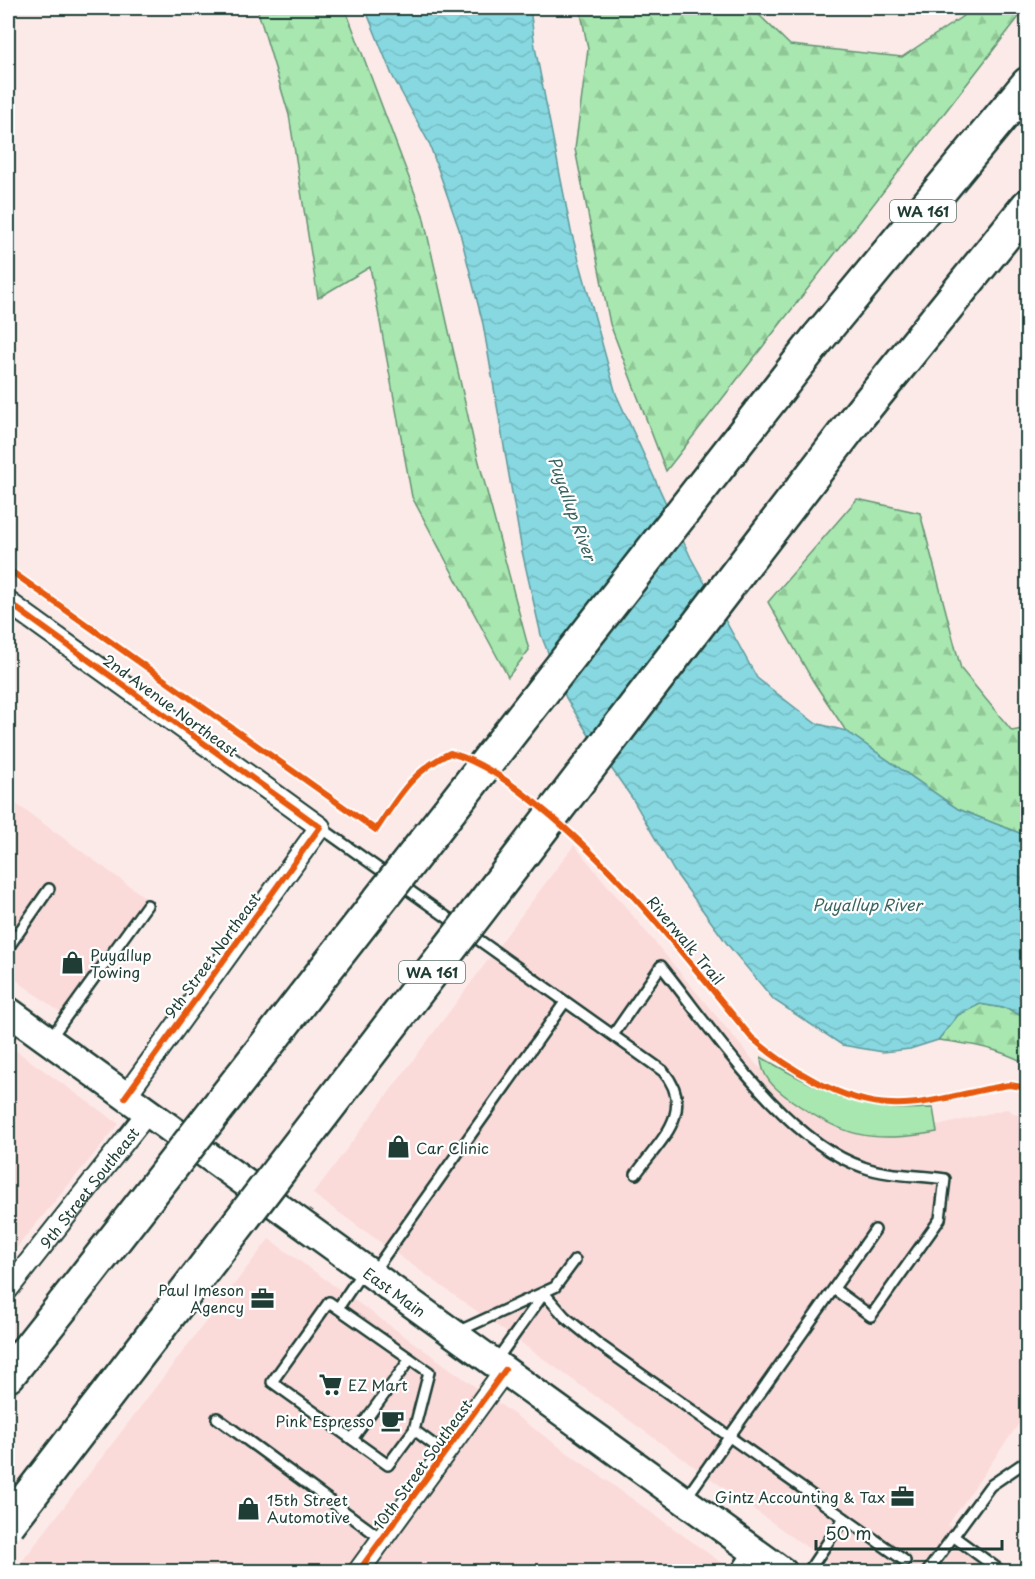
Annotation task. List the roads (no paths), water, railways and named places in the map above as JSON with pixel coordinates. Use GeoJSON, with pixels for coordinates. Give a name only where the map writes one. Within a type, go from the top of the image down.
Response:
{"type":"FeatureCollection","features":[{"type":"Feature","properties":{"kind":"highway","name":"WA 161"},"geometry":{"type":"LineString","coordinates":[[8,1376],[819,337],[1028,84]]}},
{"type":"Feature","properties":{"kind":"highway","name":"WA 161"},"geometry":{"type":"LineString","coordinates":[[8,1524],[855,420],[1028,206]]}},
{"type":"Feature","properties":{"kind":"highway"},"geometry":{"type":"LineString","coordinates":[[8,1365],[65,1303]]}},
{"type":"Feature","properties":{"kind":"highway"},"geometry":{"type":"LineString","coordinates":[[8,1539],[162,1326]]}},
{"type":"Feature","properties":{"kind":"main road","name":"East Main"},"geometry":{"type":"LineString","coordinates":[[11,1022],[49,1041],[783,1572]]}},
{"type":"Feature","properties":{"kind":"street","name":"2nd Avenue Northeast"},"geometry":{"type":"LineString","coordinates":[[8,602],[320,827]]}},
{"type":"Feature","properties":{"kind":"street","name":"9th Street Northeast"},"geometry":{"type":"LineString","coordinates":[[125,1097],[320,827]]}},
{"type":"Feature","properties":{"kind":"street","name":"9th Street Southeast"},"geometry":{"type":"LineString","coordinates":[[8,1289],[147,1113]]}},
{"type":"Feature","properties":{"kind":"street","name":"10th Street Southeast"},"geometry":{"type":"LineString","coordinates":[[358,1572],[445,1453],[500,1366]]}},
{"type":"Feature","properties":{"kind":"lane"},"geometry":{"type":"LineString","coordinates":[[320,827],[663,1071],[678,1093],[677,1112],[673,1122],[636,1174]]}},
{"type":"Feature","properties":{"kind":"lane"},"geometry":{"type":"LineString","coordinates":[[8,944],[49,889]]}},
{"type":"Feature","properties":{"kind":"lane"},"geometry":{"type":"LineString","coordinates":[[49,1041],[147,905]]}},
{"type":"Feature","properties":{"kind":"lane"},"geometry":{"type":"LineString","coordinates":[[613,1035],[661,966],[766,1097],[796,1125],[838,1155],[866,1168],[945,1179],[940,1219],[871,1316],[834,1289]]}},
{"type":"Feature","properties":{"kind":"lane"},"geometry":{"type":"LineString","coordinates":[[338,1308],[368,1272],[566,1002]]}},
{"type":"Feature","properties":{"kind":"lane"},"geometry":{"type":"LineString","coordinates":[[685,1500],[875,1230]]}},
{"type":"Feature","properties":{"kind":"lane"},"geometry":{"type":"LineString","coordinates":[[454,1333],[555,1287],[575,1260]]}},
{"type":"Feature","properties":{"kind":"lane"},"geometry":{"type":"LineString","coordinates":[[500,1366],[544,1293]]}},
{"type":"Feature","properties":{"kind":"lane"},"geometry":{"type":"LineString","coordinates":[[544,1293],[565,1317],[597,1343],[905,1561]]}},
{"type":"Feature","properties":{"kind":"lane"},"geometry":{"type":"LineString","coordinates":[[329,1302],[410,1359],[429,1372],[414,1430],[388,1465],[272,1382],[329,1302]]}},
{"type":"Feature","properties":{"kind":"lane"},"geometry":{"type":"LineString","coordinates":[[352,1439],[410,1359]]}},
{"type":"Feature","properties":{"kind":"lane"},"geometry":{"type":"LineString","coordinates":[[218,1418],[382,1539]]}},
{"type":"Feature","properties":{"kind":"lane"},"geometry":{"type":"LineString","coordinates":[[414,1430],[445,1453]]}},
{"type":"Feature","properties":{"kind":"lane"},"geometry":{"type":"LineString","coordinates":[[927,1572],[990,1486],[1028,1460]]}},
{"type":"Feature","properties":{"kind":"lane"},"geometry":{"type":"LineString","coordinates":[[808,1572],[844,1518]]}},
{"type":"Feature","properties":{"kind":"lane"},"geometry":{"type":"LineString","coordinates":[[953,1536],[1002,1572]]}},
{"type":"Feature","properties":{"kind":"lane"},"geometry":{"type":"LineString","coordinates":[[735,1572],[751,1548]]}},
{"type":"Feature","properties":{"kind":"water","name":"Puyallup River"},"geometry":{"type":"Polygon","coordinates":[[[365,8],[530,8],[535,47],[571,231],[616,394],[691,558],[757,678],[815,723],[846,731],[958,809],[1027,836],[1027,1019],[1009,1009],[980,1004],[958,1015],[938,1040],[910,1049],[883,1052],[842,1045],[774,1000],[728,945],[674,871],[632,798],[566,698],[541,635],[522,551],[483,324],[459,229],[429,143],[392,75],[365,8]]]}},
{"type":"Feature","properties":{"kind":"place","name":"Puyallup Towing"},"geometry":{"type":"Point","coordinates":[72,963]}},
{"type":"Feature","properties":{"kind":"place","name":"Car Clinic"},"geometry":{"type":"Point","coordinates":[398,1147]}},
{"type":"Feature","properties":{"kind":"place","name":"Paul Imeson Agency"},"geometry":{"type":"Point","coordinates":[262,1298]}},
{"type":"Feature","properties":{"kind":"place","name":"EZ Mart"},"geometry":{"type":"Point","coordinates":[330,1384]}},
{"type":"Feature","properties":{"kind":"place","name":"Pink Espresso"},"geometry":{"type":"Point","coordinates":[392,1420]}},
{"type":"Feature","properties":{"kind":"place","name":"Gintz Accounting & Tax"},"geometry":{"type":"Point","coordinates":[903,1496]}},
{"type":"Feature","properties":{"kind":"place","name":"15th Street Automotive"},"geometry":{"type":"Point","coordinates":[249,1508]}}]}
